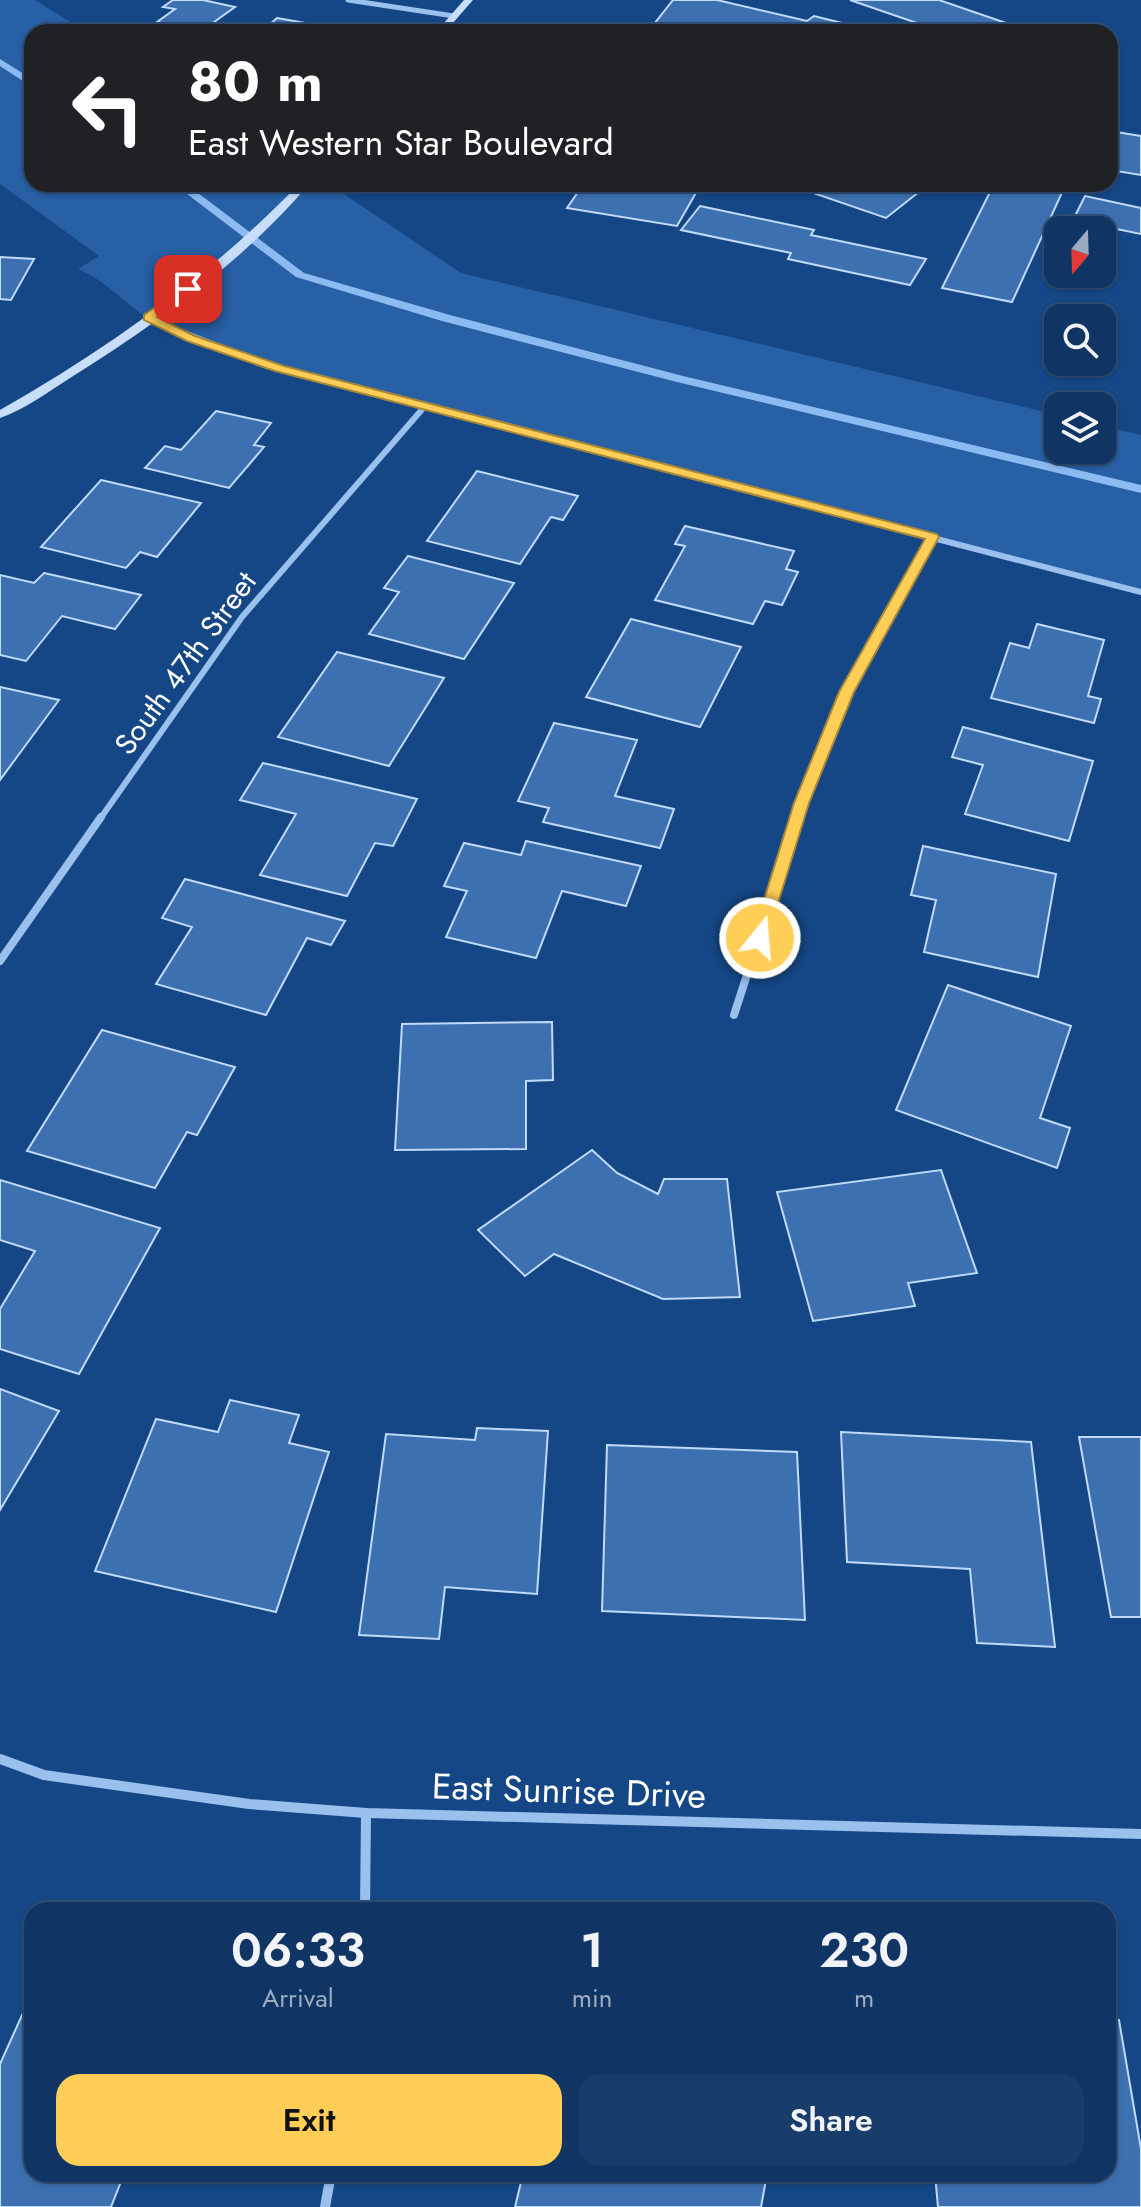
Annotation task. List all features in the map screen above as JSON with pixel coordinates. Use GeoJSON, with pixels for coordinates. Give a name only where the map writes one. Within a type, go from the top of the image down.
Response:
{"type":"FeatureCollection","features":[{"type":"Feature","properties":{"kind":"main road"},"geometry":{"type":"LineString","coordinates":[[447,24],[469,0]]}},
{"type":"Feature","properties":{"kind":"main road"},"geometry":{"type":"LineString","coordinates":[[0,415],[38,394],[207,275],[296,192]]}},
{"type":"Feature","properties":{"kind":"street"},"geometry":{"type":"LineString","coordinates":[[348,0],[454,16]]}},
{"type":"Feature","properties":{"kind":"street"},"geometry":{"type":"LineString","coordinates":[[148,318],[191,338],[279,368],[1141,592]]}},
{"type":"Feature","properties":{"kind":"street","name":"South 47th Street"},"geometry":{"type":"LineString","coordinates":[[0,961],[242,617],[425,406]]}},
{"type":"Feature","properties":{"kind":"street"},"geometry":{"type":"LineString","coordinates":[[734,1015],[802,803],[846,692],[933,537]]}},
{"type":"Feature","properties":{"kind":"street","name":"East Sunrise Drive"},"geometry":{"type":"LineString","coordinates":[[0,1759],[44,1775],[249,1804],[366,1813],[1141,1834]]}},
{"type":"Feature","properties":{"kind":"street"},"geometry":{"type":"LineString","coordinates":[[365,1902],[366,1813]]}},
{"type":"Feature","properties":{"kind":"street"},"geometry":{"type":"LineString","coordinates":[[325,2207],[330,2182]]}},
{"type":"Feature","properties":{"kind":"shaded area"},"geometry":{"type":"Polygon","coordinates":[[[0,0],[35,0],[73,24],[24,24],[24,192],[341,192],[461,273],[1044,412],[1044,464],[1116,464],[1116,429],[1141,435],[1141,592],[279,368],[197,340],[150,319],[97,279],[78,269],[99,256],[0,184],[0,0]]]}},
{"type":"Feature","properties":{"kind":"building"},"geometry":{"type":"Polygon","coordinates":[[[173,0],[203,0],[235,7],[211,24],[166,24],[157,22],[175,9],[163,7],[173,0]]]}},
{"type":"Feature","properties":{"kind":"building"},"geometry":{"type":"Polygon","coordinates":[[[673,0],[717,0],[807,21],[814,16],[846,24],[654,24],[673,0]]]}},
{"type":"Feature","properties":{"kind":"building"},"geometry":{"type":"Polygon","coordinates":[[[850,0],[939,0],[1009,24],[920,24],[850,0]]]}},
{"type":"Feature","properties":{"kind":"building"},"geometry":{"type":"Polygon","coordinates":[[[277,18],[311,24],[270,24],[277,18]]]}},
{"type":"Feature","properties":{"kind":"building"},"geometry":{"type":"Polygon","coordinates":[[[1118,132],[1141,136],[1141,175],[1118,171],[1118,132]]]}},
{"type":"Feature","properties":{"kind":"building"},"geometry":{"type":"Polygon","coordinates":[[[578,192],[696,192],[677,226],[567,208],[578,192]]]}},
{"type":"Feature","properties":{"kind":"building"},"geometry":{"type":"Polygon","coordinates":[[[819,192],[919,192],[886,218],[816,194],[819,192]]]}},
{"type":"Feature","properties":{"kind":"building"},"geometry":{"type":"Polygon","coordinates":[[[990,192],[1062,192],[1051,216],[1044,216],[1044,232],[1012,302],[942,288],[990,192]]]}},
{"type":"Feature","properties":{"kind":"building"},"geometry":{"type":"Polygon","coordinates":[[[1085,196],[1141,208],[1141,234],[1116,229],[1116,216],[1075,216],[1085,196]]]}},
{"type":"Feature","properties":{"kind":"building"},"geometry":{"type":"Polygon","coordinates":[[[700,206],[814,230],[811,235],[926,259],[910,285],[788,259],[791,253],[681,230],[700,206]]]}},
{"type":"Feature","properties":{"kind":"building"},"geometry":{"type":"Polygon","coordinates":[[[0,257],[34,259],[11,300],[0,299],[0,257]]]}},
{"type":"Feature","properties":{"kind":"building"},"geometry":{"type":"Polygon","coordinates":[[[216,411],[271,423],[254,445],[264,447],[229,488],[145,468],[165,446],[181,450],[216,411]]]}},
{"type":"Feature","properties":{"kind":"building"},"geometry":{"type":"Polygon","coordinates":[[[477,471],[578,496],[563,520],[551,517],[520,564],[427,541],[477,471]]]}},
{"type":"Feature","properties":{"kind":"building"},"geometry":{"type":"Polygon","coordinates":[[[101,480],[201,503],[157,557],[140,552],[126,568],[41,547],[101,480]]]}},
{"type":"Feature","properties":{"kind":"building"},"geometry":{"type":"Polygon","coordinates":[[[685,526],[794,551],[786,569],[798,572],[782,605],[765,601],[753,624],[655,600],[685,546],[675,544],[685,526]]]}},
{"type":"Feature","properties":{"kind":"building"},"geometry":{"type":"Polygon","coordinates":[[[408,556],[514,583],[464,659],[369,634],[399,592],[384,588],[408,556]]]}},
{"type":"Feature","properties":{"kind":"building"},"geometry":{"type":"Polygon","coordinates":[[[44,573],[141,595],[115,629],[62,616],[26,661],[0,655],[0,575],[34,583],[44,573]]]}},
{"type":"Feature","properties":{"kind":"building"},"geometry":{"type":"Polygon","coordinates":[[[631,619],[741,647],[700,727],[586,697],[631,619]]]}},
{"type":"Feature","properties":{"kind":"building"},"geometry":{"type":"Polygon","coordinates":[[[1037,624],[1104,640],[1088,696],[1101,699],[1094,723],[991,698],[1010,643],[1029,648],[1037,624]]]}},
{"type":"Feature","properties":{"kind":"building"},"geometry":{"type":"Polygon","coordinates":[[[337,652],[444,678],[389,766],[278,737],[337,652]]]}},
{"type":"Feature","properties":{"kind":"building"},"geometry":{"type":"Polygon","coordinates":[[[0,687],[59,700],[0,780],[0,687]]]}},
{"type":"Feature","properties":{"kind":"building"},"geometry":{"type":"Polygon","coordinates":[[[554,723],[637,740],[615,796],[674,809],[660,848],[543,822],[549,808],[518,801],[554,723]]]}},
{"type":"Feature","properties":{"kind":"building"},"geometry":{"type":"Polygon","coordinates":[[[963,727],[1093,761],[1069,841],[965,814],[983,765],[952,757],[963,727]]]}},
{"type":"Feature","properties":{"kind":"building"},"geometry":{"type":"Polygon","coordinates":[[[263,763],[417,799],[393,846],[375,843],[347,896],[260,875],[296,814],[240,800],[263,763]]]}},
{"type":"Feature","properties":{"kind":"building"},"geometry":{"type":"Polygon","coordinates":[[[526,841],[641,866],[626,906],[562,891],[536,958],[446,937],[467,891],[444,886],[464,843],[521,855],[526,841]]]}},
{"type":"Feature","properties":{"kind":"building"},"geometry":{"type":"Polygon","coordinates":[[[923,846],[1056,874],[1038,977],[924,952],[936,900],[911,895],[923,846]]]}},
{"type":"Feature","properties":{"kind":"building"},"geometry":{"type":"Polygon","coordinates":[[[185,879],[345,921],[331,945],[307,938],[266,1015],[156,984],[192,927],[162,918],[185,879]]]}},
{"type":"Feature","properties":{"kind":"building"},"geometry":{"type":"Polygon","coordinates":[[[948,985],[1071,1026],[1040,1118],[1070,1128],[1057,1168],[896,1110],[948,985]]]}},
{"type":"Feature","properties":{"kind":"building"},"geometry":{"type":"Polygon","coordinates":[[[552,1022],[553,1080],[526,1081],[526,1149],[395,1150],[402,1024],[552,1022]]]}},
{"type":"Feature","properties":{"kind":"building"},"geometry":{"type":"Polygon","coordinates":[[[102,1030],[235,1067],[197,1135],[187,1132],[155,1188],[27,1151],[102,1030]]]}},
{"type":"Feature","properties":{"kind":"building"},"geometry":{"type":"Polygon","coordinates":[[[592,1150],[617,1173],[658,1194],[664,1179],[727,1179],[740,1297],[663,1299],[554,1254],[525,1276],[478,1230],[592,1150]]]}},
{"type":"Feature","properties":{"kind":"building"},"geometry":{"type":"Polygon","coordinates":[[[941,1170],[977,1273],[908,1283],[915,1306],[813,1321],[777,1192],[941,1170]]]}},
{"type":"Feature","properties":{"kind":"building"},"geometry":{"type":"Polygon","coordinates":[[[0,1180],[160,1228],[79,1374],[0,1349],[0,1309],[35,1251],[0,1240],[0,1180]]]}},
{"type":"Feature","properties":{"kind":"building"},"geometry":{"type":"Polygon","coordinates":[[[0,1389],[59,1411],[0,1510],[0,1389]]]}},
{"type":"Feature","properties":{"kind":"building"},"geometry":{"type":"Polygon","coordinates":[[[230,1400],[299,1415],[289,1443],[329,1452],[276,1612],[95,1571],[156,1419],[218,1432],[230,1400]]]}},
{"type":"Feature","properties":{"kind":"building"},"geometry":{"type":"Polygon","coordinates":[[[477,1428],[548,1431],[537,1594],[445,1587],[439,1639],[359,1635],[386,1434],[475,1440],[477,1428]]]}},
{"type":"Feature","properties":{"kind":"building"},"geometry":{"type":"Polygon","coordinates":[[[841,1432],[1031,1442],[1055,1647],[977,1643],[970,1569],[847,1562],[841,1432]]]}},
{"type":"Feature","properties":{"kind":"building"},"geometry":{"type":"Polygon","coordinates":[[[1079,1437],[1141,1437],[1141,1617],[1111,1617],[1079,1437]]]}},
{"type":"Feature","properties":{"kind":"building"},"geometry":{"type":"Polygon","coordinates":[[[607,1445],[797,1452],[805,1620],[602,1611],[607,1445]]]}},
{"type":"Feature","properties":{"kind":"building"},"geometry":{"type":"Polygon","coordinates":[[[24,2011],[24,2182],[121,2182],[111,2207],[0,2207],[0,2064],[24,2011]]]}},
{"type":"Feature","properties":{"kind":"building"},"geometry":{"type":"Polygon","coordinates":[[[1116,2020],[1119,2020],[1141,2149],[1141,2207],[938,2207],[936,2182],[1116,2182],[1116,2020]]]}},
{"type":"Feature","properties":{"kind":"building"},"geometry":{"type":"Polygon","coordinates":[[[521,2182],[766,2182],[761,2207],[515,2207],[521,2182]]]}},
{"type":"Feature","properties":{"kind":"waterway"},"geometry":{"type":"LineString","coordinates":[[0,62],[24,78]]}},
{"type":"Feature","properties":{"kind":"waterway"},"geometry":{"type":"LineString","coordinates":[[190,192],[300,275],[446,318],[681,379],[1141,489]]}},
{"type":"Feature","properties":{"kind":"route"},"geometry":{"type":"LineString","coordinates":[[188,289],[148,318],[191,338],[279,368],[933,537],[846,692],[802,803],[760,938]]}}]}
